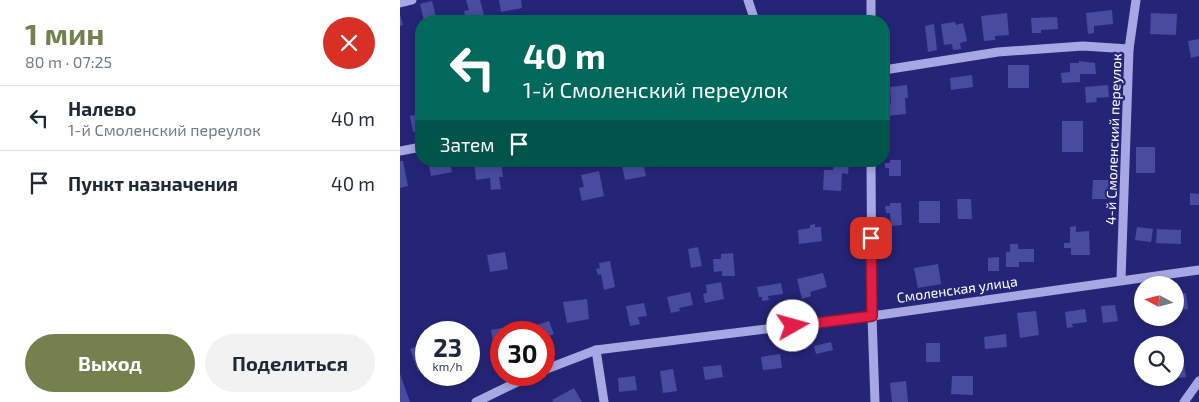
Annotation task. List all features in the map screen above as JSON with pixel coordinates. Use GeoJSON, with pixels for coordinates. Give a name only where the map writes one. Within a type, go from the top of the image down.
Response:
{"type":"FeatureCollection","features":[{"type":"Feature","properties":{"kind":"street"},"geometry":{"type":"LineString","coordinates":[[400,3],[412,0]]}},
{"type":"Feature","properties":{"kind":"street"},"geometry":{"type":"LineString","coordinates":[[748,0],[753,15]]}},
{"type":"Feature","properties":{"kind":"street"},"geometry":{"type":"LineString","coordinates":[[871,0],[871,15]]}},
{"type":"Feature","properties":{"kind":"street","name":"4-й Смоленский переулок"},"geometry":{"type":"LineString","coordinates":[[1121,279],[1129,50],[1136,0]]}},
{"type":"Feature","properties":{"kind":"street"},"geometry":{"type":"LineString","coordinates":[[890,69],[998,52],[1083,46],[1129,50]]}},
{"type":"Feature","properties":{"kind":"street"},"geometry":{"type":"LineString","coordinates":[[400,151],[415,148]]}},
{"type":"Feature","properties":{"kind":"street"},"geometry":{"type":"LineString","coordinates":[[871,167],[872,316],[875,402]]}},
{"type":"Feature","properties":{"kind":"street","name":"Смоленская улица"},"geometry":{"type":"LineString","coordinates":[[555,366],[596,350],[872,316],[1121,279],[1199,270]]}},
{"type":"Feature","properties":{"kind":"street"},"geometry":{"type":"LineString","coordinates":[[596,350],[604,402]]}},
{"type":"Feature","properties":{"kind":"street"},"geometry":{"type":"LineString","coordinates":[[1184,402],[1199,381]]}},
{"type":"Feature","properties":{"kind":"street"},"geometry":{"type":"LineString","coordinates":[[476,402],[509,386]]}},
{"type":"Feature","properties":{"kind":"building"},"geometry":{"type":"Polygon","coordinates":[[[466,0],[480,0],[484,15],[465,15],[464,11],[469,10],[466,0]]]}},
{"type":"Feature","properties":{"kind":"building"},"geometry":{"type":"Polygon","coordinates":[[[499,0],[521,0],[522,8],[501,12],[499,0]]]}},
{"type":"Feature","properties":{"kind":"building"},"geometry":{"type":"Polygon","coordinates":[[[432,1],[436,15],[423,15],[420,4],[432,1]]]}},
{"type":"Feature","properties":{"kind":"building"},"geometry":{"type":"Polygon","coordinates":[[[1112,10],[1113,24],[1094,26],[1094,33],[1088,34],[1086,13],[1112,10]]]}},
{"type":"Feature","properties":{"kind":"building"},"geometry":{"type":"Polygon","coordinates":[[[1007,13],[1009,35],[995,36],[995,40],[984,41],[981,16],[1007,13]]]}},
{"type":"Feature","properties":{"kind":"building"},"geometry":{"type":"Polygon","coordinates":[[[1151,13],[1177,14],[1176,35],[1150,34],[1151,13]]]}},
{"type":"Feature","properties":{"kind":"building"},"geometry":{"type":"Polygon","coordinates":[[[400,14],[403,25],[400,26],[400,14]]]}},
{"type":"Feature","properties":{"kind":"building"},"geometry":{"type":"Polygon","coordinates":[[[1057,17],[1058,29],[1041,30],[1041,33],[1032,33],[1031,18],[1057,17]]]}},
{"type":"Feature","properties":{"kind":"building"},"geometry":{"type":"Polygon","coordinates":[[[955,22],[956,25],[963,23],[967,41],[960,43],[961,49],[953,50],[952,44],[944,45],[941,24],[955,22]]]}},
{"type":"Feature","properties":{"kind":"building"},"geometry":{"type":"Polygon","coordinates":[[[934,24],[937,50],[928,52],[925,26],[934,24]]]}},
{"type":"Feature","properties":{"kind":"building"},"geometry":{"type":"Polygon","coordinates":[[[1199,39],[1199,56],[1191,58],[1188,41],[1199,39]]]}},
{"type":"Feature","properties":{"kind":"building"},"geometry":{"type":"Polygon","coordinates":[[[1079,61],[1095,63],[1096,74],[1080,74],[1080,82],[1062,83],[1061,73],[1070,72],[1070,63],[1079,63],[1079,61]]]}},
{"type":"Feature","properties":{"kind":"building"},"geometry":{"type":"Polygon","coordinates":[[[1008,65],[1029,65],[1029,88],[1008,88],[1008,65]]]}},
{"type":"Feature","properties":{"kind":"building"},"geometry":{"type":"Polygon","coordinates":[[[972,75],[973,87],[951,90],[950,78],[972,75]]]}},
{"type":"Feature","properties":{"kind":"building"},"geometry":{"type":"Polygon","coordinates":[[[907,85],[908,98],[905,98],[906,114],[890,116],[890,87],[907,85]]]}},
{"type":"Feature","properties":{"kind":"building"},"geometry":{"type":"Polygon","coordinates":[[[1108,85],[1109,97],[1096,98],[1097,102],[1086,103],[1085,87],[1108,85]]]}},
{"type":"Feature","properties":{"kind":"building"},"geometry":{"type":"Polygon","coordinates":[[[415,115],[415,132],[413,132],[410,116],[415,115]]]}},
{"type":"Feature","properties":{"kind":"building"},"geometry":{"type":"Polygon","coordinates":[[[1062,121],[1083,121],[1083,152],[1062,152],[1062,121]]]}},
{"type":"Feature","properties":{"kind":"building"},"geometry":{"type":"Polygon","coordinates":[[[1136,147],[1155,147],[1155,173],[1136,173],[1136,147]]]}},
{"type":"Feature","properties":{"kind":"building"},"geometry":{"type":"Polygon","coordinates":[[[890,160],[901,160],[901,176],[889,176],[889,168],[885,167],[890,167],[890,160]]]}},
{"type":"Feature","properties":{"kind":"building"},"geometry":{"type":"Polygon","coordinates":[[[400,161],[403,161],[408,186],[400,188],[400,161]]]}},
{"type":"Feature","properties":{"kind":"building"},"geometry":{"type":"Polygon","coordinates":[[[429,167],[451,167],[452,172],[431,176],[429,167]]]}},
{"type":"Feature","properties":{"kind":"building"},"geometry":{"type":"Polygon","coordinates":[[[475,167],[502,167],[503,177],[499,177],[501,189],[491,190],[490,178],[476,180],[475,167]]]}},
{"type":"Feature","properties":{"kind":"building"},"geometry":{"type":"Polygon","coordinates":[[[622,167],[644,167],[646,176],[625,180],[622,167]]]}},
{"type":"Feature","properties":{"kind":"building"},"geometry":{"type":"Polygon","coordinates":[[[833,167],[849,167],[848,174],[842,173],[841,191],[823,190],[824,170],[833,170],[833,167]]]}},
{"type":"Feature","properties":{"kind":"building"},"geometry":{"type":"Polygon","coordinates":[[[599,171],[604,196],[582,201],[579,188],[584,187],[581,175],[599,171]]]}},
{"type":"Feature","properties":{"kind":"building"},"geometry":{"type":"Polygon","coordinates":[[[1093,180],[1110,180],[1109,199],[1092,199],[1093,180]]]}},
{"type":"Feature","properties":{"kind":"building"},"geometry":{"type":"Polygon","coordinates":[[[1190,193],[1199,194],[1199,205],[1190,205],[1190,193]]]}},
{"type":"Feature","properties":{"kind":"building"},"geometry":{"type":"Polygon","coordinates":[[[957,199],[971,199],[972,219],[958,219],[957,199]]]}},
{"type":"Feature","properties":{"kind":"building"},"geometry":{"type":"Polygon","coordinates":[[[919,201],[940,201],[940,223],[919,223],[919,201]]]}},
{"type":"Feature","properties":{"kind":"building"},"geometry":{"type":"Polygon","coordinates":[[[890,203],[901,203],[902,225],[891,226],[890,213],[886,213],[885,206],[890,206],[890,203]]]}},
{"type":"Feature","properties":{"kind":"building"},"geometry":{"type":"Polygon","coordinates":[[[815,224],[815,227],[821,227],[822,241],[799,244],[798,230],[810,228],[810,225],[815,224]]]}},
{"type":"Feature","properties":{"kind":"building"},"geometry":{"type":"Polygon","coordinates":[[[1076,226],[1076,232],[1089,231],[1090,255],[1071,255],[1071,248],[1064,248],[1064,243],[1070,243],[1070,227],[1076,226]]]}},
{"type":"Feature","properties":{"kind":"building"},"geometry":{"type":"Polygon","coordinates":[[[1137,227],[1153,229],[1151,242],[1135,240],[1137,227]]]}},
{"type":"Feature","properties":{"kind":"building"},"geometry":{"type":"Polygon","coordinates":[[[1157,229],[1181,230],[1181,244],[1156,243],[1157,229]]]}},
{"type":"Feature","properties":{"kind":"building"},"geometry":{"type":"Polygon","coordinates":[[[1010,244],[1018,244],[1018,249],[1034,249],[1034,262],[1019,262],[1019,267],[1006,267],[1006,252],[1010,252],[1010,244]]]}},
{"type":"Feature","properties":{"kind":"building"},"geometry":{"type":"Polygon","coordinates":[[[698,247],[702,266],[691,268],[688,249],[698,247]]]}},
{"type":"Feature","properties":{"kind":"building"},"geometry":{"type":"Polygon","coordinates":[[[505,252],[508,269],[490,272],[487,255],[505,252]]]}},
{"type":"Feature","properties":{"kind":"building"},"geometry":{"type":"Polygon","coordinates":[[[733,253],[735,276],[722,276],[722,271],[714,272],[713,259],[721,259],[721,254],[733,253]]]}},
{"type":"Feature","properties":{"kind":"building"},"geometry":{"type":"Polygon","coordinates":[[[999,257],[999,271],[988,271],[988,258],[999,257]]]}},
{"type":"Feature","properties":{"kind":"building"},"geometry":{"type":"Polygon","coordinates":[[[610,261],[615,287],[604,290],[601,274],[598,275],[596,269],[600,268],[599,263],[610,261]]]}},
{"type":"Feature","properties":{"kind":"building"},"geometry":{"type":"Polygon","coordinates":[[[938,264],[941,284],[918,288],[914,268],[938,264]]]}},
{"type":"Feature","properties":{"kind":"building"},"geometry":{"type":"Polygon","coordinates":[[[823,273],[827,287],[810,292],[811,296],[802,299],[797,279],[823,273]]]}},
{"type":"Feature","properties":{"kind":"building"},"geometry":{"type":"Polygon","coordinates":[[[721,282],[724,299],[705,303],[703,294],[707,293],[706,285],[721,282]]]}},
{"type":"Feature","properties":{"kind":"building"},"geometry":{"type":"Polygon","coordinates":[[[781,283],[783,294],[768,296],[769,300],[762,301],[757,287],[781,283]]]}},
{"type":"Feature","properties":{"kind":"building"},"geometry":{"type":"Polygon","coordinates":[[[690,292],[693,305],[679,308],[680,311],[671,313],[667,297],[690,292]]]}},
{"type":"Feature","properties":{"kind":"building"},"geometry":{"type":"Polygon","coordinates":[[[1184,293],[1186,293],[1188,309],[1184,310],[1184,293]]]}},
{"type":"Feature","properties":{"kind":"building"},"geometry":{"type":"Polygon","coordinates":[[[587,299],[589,319],[567,323],[563,302],[587,299]]]}},
{"type":"Feature","properties":{"kind":"building"},"geometry":{"type":"Polygon","coordinates":[[[644,303],[647,316],[638,317],[640,324],[630,326],[626,306],[644,303]]]}},
{"type":"Feature","properties":{"kind":"building"},"geometry":{"type":"Polygon","coordinates":[[[1115,305],[1118,321],[1103,323],[1101,306],[1115,305]]]}},
{"type":"Feature","properties":{"kind":"building"},"geometry":{"type":"Polygon","coordinates":[[[1085,309],[1087,322],[1072,324],[1073,327],[1067,328],[1065,312],[1085,309]]]}},
{"type":"Feature","properties":{"kind":"building"},"geometry":{"type":"Polygon","coordinates":[[[1036,311],[1039,335],[1020,338],[1017,313],[1036,311]]]}},
{"type":"Feature","properties":{"kind":"building"},"geometry":{"type":"Polygon","coordinates":[[[1006,334],[1007,347],[985,349],[984,337],[1006,334]]]}},
{"type":"Feature","properties":{"kind":"building"},"geometry":{"type":"Polygon","coordinates":[[[831,342],[833,350],[816,354],[814,346],[831,342]]]}},
{"type":"Feature","properties":{"kind":"building"},"geometry":{"type":"Polygon","coordinates":[[[926,343],[940,343],[940,362],[926,362],[926,343]]]}},
{"type":"Feature","properties":{"kind":"building"},"geometry":{"type":"Polygon","coordinates":[[[415,347],[415,363],[410,349],[415,347]]]}},
{"type":"Feature","properties":{"kind":"building"},"geometry":{"type":"Polygon","coordinates":[[[780,354],[782,368],[763,370],[761,357],[780,354]]]}},
{"type":"Feature","properties":{"kind":"building"},"geometry":{"type":"Polygon","coordinates":[[[721,365],[723,377],[705,380],[703,367],[721,365]]]}},
{"type":"Feature","properties":{"kind":"building"},"geometry":{"type":"Polygon","coordinates":[[[673,369],[677,391],[663,393],[660,371],[673,369]]]}},
{"type":"Feature","properties":{"kind":"building"},"geometry":{"type":"Polygon","coordinates":[[[400,374],[410,402],[400,402],[400,374]]]}},
{"type":"Feature","properties":{"kind":"building"},"geometry":{"type":"Polygon","coordinates":[[[635,376],[637,390],[619,392],[618,378],[635,376]]]}},
{"type":"Feature","properties":{"kind":"building"},"geometry":{"type":"Polygon","coordinates":[[[952,376],[973,376],[973,395],[951,394],[952,376]]]}},
{"type":"Feature","properties":{"kind":"building"},"geometry":{"type":"Polygon","coordinates":[[[906,381],[908,402],[892,402],[890,383],[906,381]]]}},
{"type":"Feature","properties":{"kind":"building"},"geometry":{"type":"Polygon","coordinates":[[[574,388],[582,402],[554,402],[552,400],[574,388]]]}},
{"type":"Feature","properties":{"kind":"route"},"geometry":{"type":"LineString","coordinates":[[793,326],[872,316],[871,238]]}}]}
